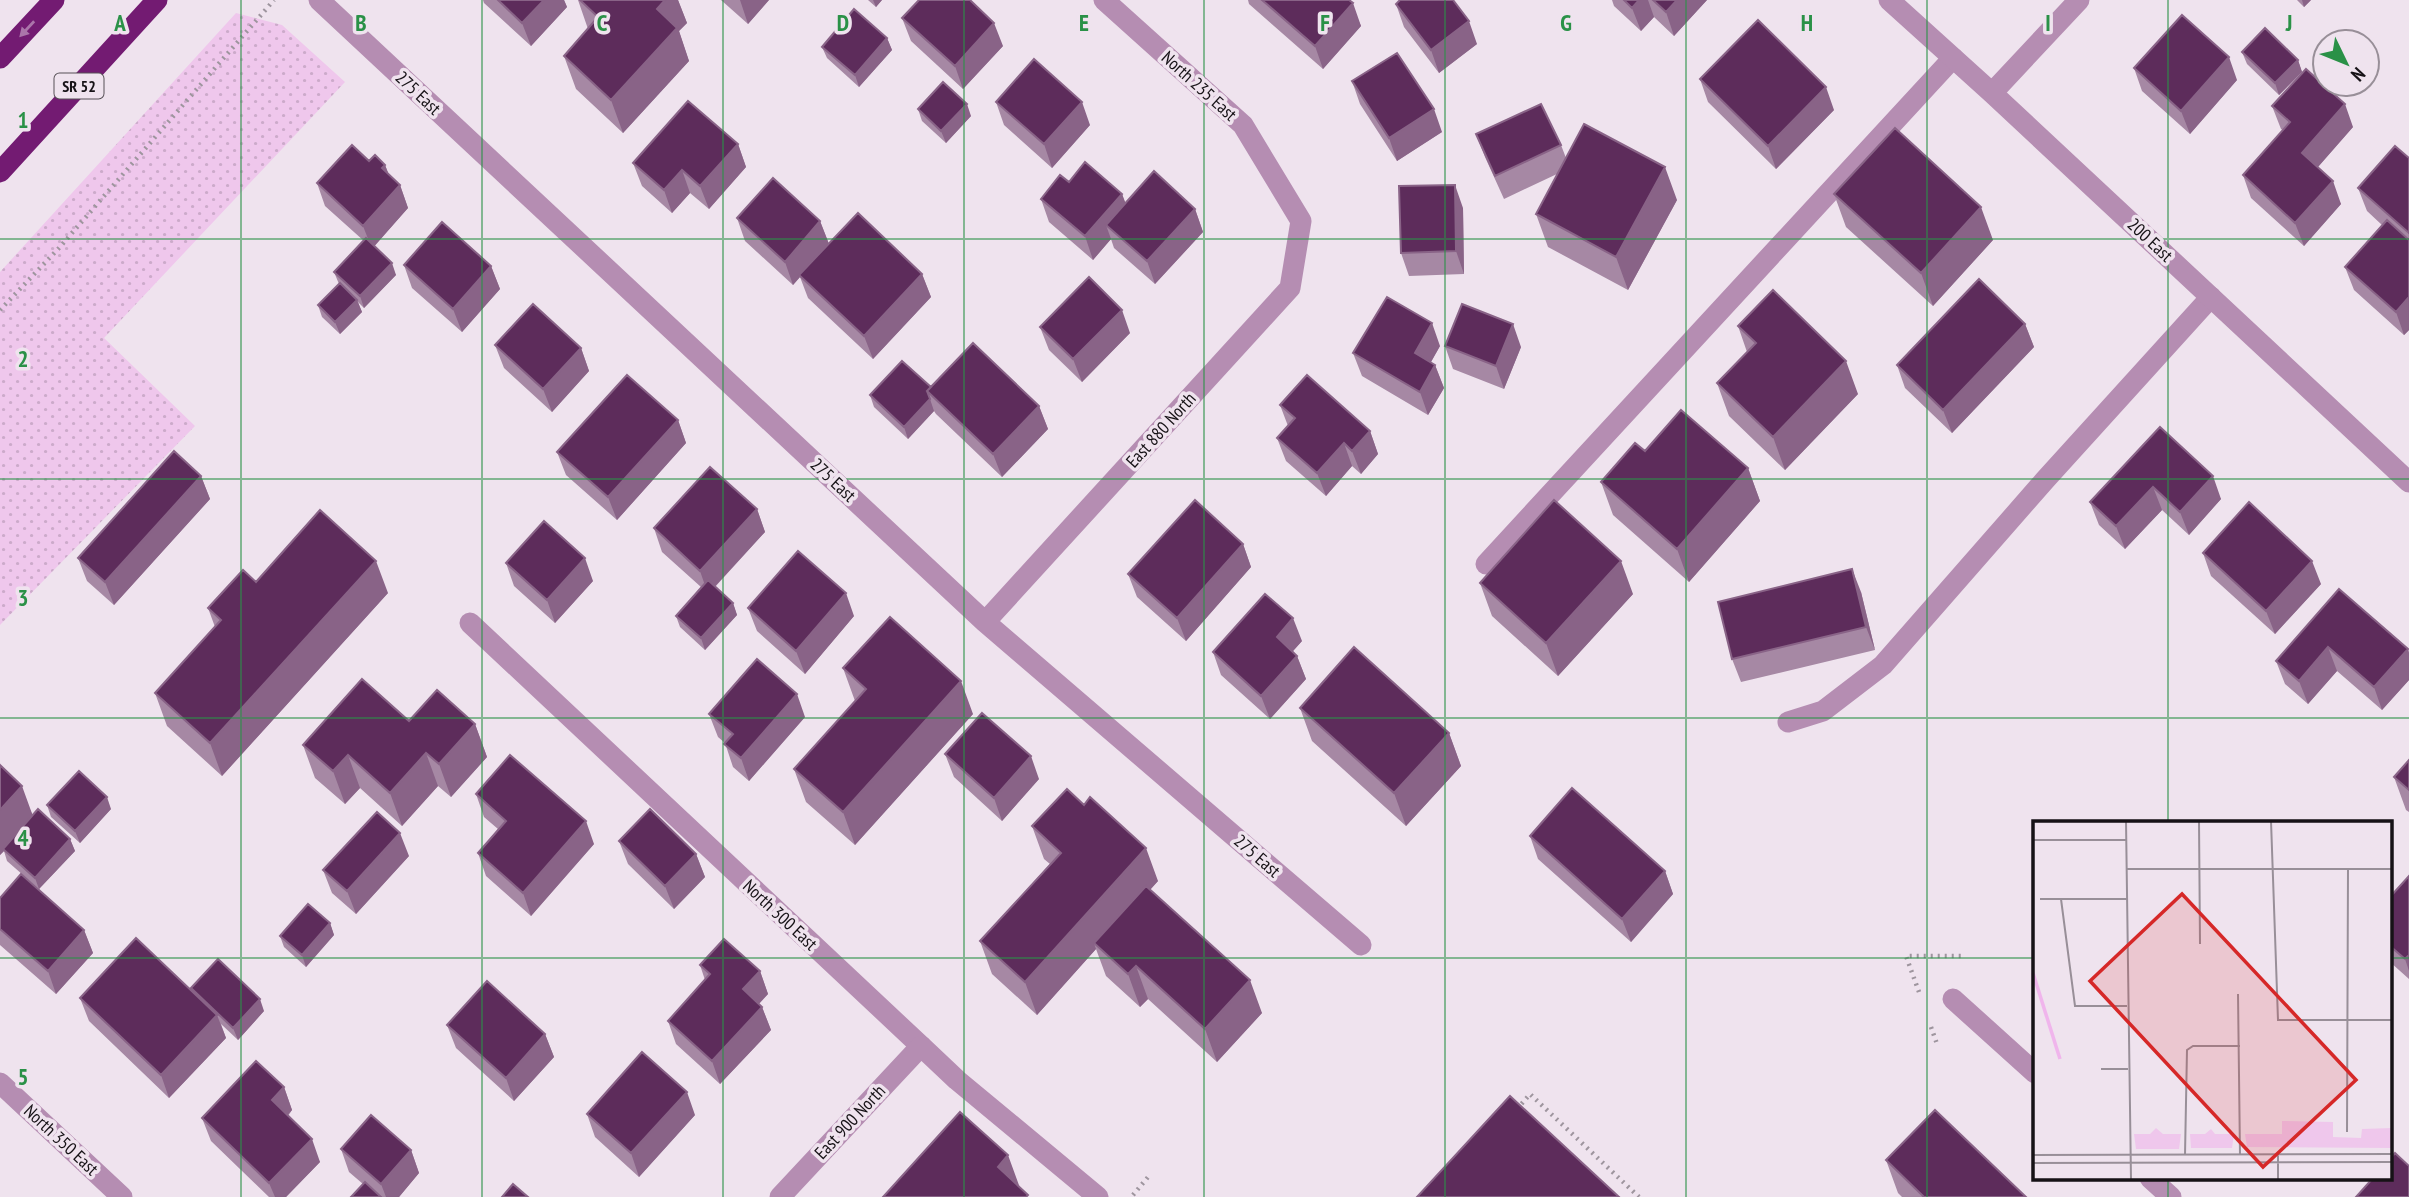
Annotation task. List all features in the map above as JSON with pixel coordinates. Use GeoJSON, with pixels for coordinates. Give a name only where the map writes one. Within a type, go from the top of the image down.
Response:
{"type":"FeatureCollection","features":[{"type":"Feature","properties":{"kind":"highway"},"geometry":{"type":"LineString","coordinates":[[0,58],[54,0]]}},
{"type":"Feature","properties":{"kind":"highway","name":"SR 52"},"geometry":{"type":"LineString","coordinates":[[0,172],[157,0]]}},
{"type":"Feature","properties":{"kind":"street","name":"275 East"},"geometry":{"type":"LineString","coordinates":[[318,0],[985,622],[1361,945]]}},
{"type":"Feature","properties":{"kind":"street","name":"North 235 East"},"geometry":{"type":"LineString","coordinates":[[1104,0],[1242,125],[1301,221]]}},
{"type":"Feature","properties":{"kind":"street","name":"200 East"},"geometry":{"type":"LineString","coordinates":[[1889,0],[2409,482]]}},
{"type":"Feature","properties":{"kind":"street"},"geometry":{"type":"LineString","coordinates":[[1992,93],[2079,0]]}},
{"type":"Feature","properties":{"kind":"street"},"geometry":{"type":"LineString","coordinates":[[1486,564],[1953,58]]}},
{"type":"Feature","properties":{"kind":"street","name":"East 880 North"},"geometry":{"type":"LineString","coordinates":[[985,622],[1290,288],[1301,221]]}},
{"type":"Feature","properties":{"kind":"street"},"geometry":{"type":"LineString","coordinates":[[1788,722],[1823,711],[1883,665],[2045,480],[2211,297]]}},
{"type":"Feature","properties":{"kind":"street","name":"North 300 East"},"geometry":{"type":"LineString","coordinates":[[470,623],[957,1080],[1098,1197]]}},
{"type":"Feature","properties":{"kind":"street"},"geometry":{"type":"LineString","coordinates":[[1954,999],[2033,1071]]}},
{"type":"Feature","properties":{"kind":"street","name":"East 900 North"},"geometry":{"type":"LineString","coordinates":[[780,1197],[921,1046]]}},
{"type":"Feature","properties":{"kind":"street","name":"North 350 East"},"geometry":{"type":"LineString","coordinates":[[0,1083],[122,1197]]}},
{"type":"Feature","properties":{"kind":"street"},"geometry":{"type":"LineString","coordinates":[[2152,1180],[2171,1197]]}},
{"type":"Feature","properties":{"kind":"path"},"geometry":{"type":"LineString","coordinates":[[0,310],[59,248],[274,0]]}},
{"type":"Feature","properties":{"kind":"path"},"geometry":{"type":"LineString","coordinates":[[1906,956],[1965,956]]}},
{"type":"Feature","properties":{"kind":"path"},"geometry":{"type":"LineString","coordinates":[[1511,1115],[1530,1094],[1639,1197]]}},
{"type":"Feature","properties":{"kind":"path"},"geometry":{"type":"LineString","coordinates":[[1131,1197],[1148,1177]]}},
{"type":"Feature","properties":{"kind":"shaded area"},"geometry":{"type":"Polygon","coordinates":[[[236,13],[282,25],[345,82],[104,338],[195,426],[0,625],[0,272],[236,13]]]}},
{"type":"Feature","properties":{"kind":"building"},"geometry":{"type":"Polygon","coordinates":[[[498,0],[544,0],[522,23],[498,0]]]}},
{"type":"Feature","properties":{"kind":"building"},"geometry":{"type":"Polygon","coordinates":[[[580,0],[665,0],[657,9],[677,28],[611,100],[564,56],[598,17],[580,0]]]}},
{"type":"Feature","properties":{"kind":"building"},"geometry":{"type":"Polygon","coordinates":[[[919,0],[970,0],[994,23],[955,66],[902,18],[919,0]]]}},
{"type":"Feature","properties":{"kind":"building"},"geometry":{"type":"Polygon","coordinates":[[[1262,0],[1349,0],[1353,3],[1315,46],[1262,0]]]}},
{"type":"Feature","properties":{"kind":"building"},"geometry":{"type":"Polygon","coordinates":[[[1400,0],[1453,0],[1469,21],[1431,50],[1396,4],[1400,0]]]}},
{"type":"Feature","properties":{"kind":"building"},"geometry":{"type":"Polygon","coordinates":[[[1624,0],[1639,0],[1632,8],[1624,0]]]}},
{"type":"Feature","properties":{"kind":"building"},"geometry":{"type":"Polygon","coordinates":[[[1653,0],[1677,0],[1666,12],[1653,0]]]}},
{"type":"Feature","properties":{"kind":"building"},"geometry":{"type":"Polygon","coordinates":[[[854,9],[887,38],[855,75],[822,47],[854,9]]]}},
{"type":"Feature","properties":{"kind":"building"},"geometry":{"type":"Polygon","coordinates":[[[2182,15],[2229,57],[2181,111],[2134,68],[2182,15]]]}},
{"type":"Feature","properties":{"kind":"building"},"geometry":{"type":"Polygon","coordinates":[[[1758,20],[1826,87],[1768,146],[1700,79],[1758,20]]]}},
{"type":"Feature","properties":{"kind":"building"},"geometry":{"type":"Polygon","coordinates":[[[2265,28],[2298,60],[2275,83],[2242,52],[2265,28]]]}},
{"type":"Feature","properties":{"kind":"building"},"geometry":{"type":"Polygon","coordinates":[[[1397,53],[1434,109],[1389,138],[1352,81],[1397,53]]]}},
{"type":"Feature","properties":{"kind":"building"},"geometry":{"type":"Polygon","coordinates":[[[1034,59],[1082,102],[1044,144],[996,102],[1034,59]]]}},
{"type":"Feature","properties":{"kind":"building"},"geometry":{"type":"Polygon","coordinates":[[[2306,69],[2311,73],[2311,98],[2338,98],[2345,104],[2302,153],[2333,181],[2295,223],[2243,175],[2290,122],[2272,106],[2306,69]]]}},
{"type":"Feature","properties":{"kind":"building"},"geometry":{"type":"Polygon","coordinates":[[[943,82],[967,104],[941,131],[918,109],[943,82]]]}},
{"type":"Feature","properties":{"kind":"building"},"geometry":{"type":"Polygon","coordinates":[[[688,101],[738,144],[700,186],[682,170],[664,190],[633,163],[688,101]]]}},
{"type":"Feature","properties":{"kind":"building"},"geometry":{"type":"Polygon","coordinates":[[[1541,104],[1561,145],[1495,176],[1476,134],[1541,104]]]}},
{"type":"Feature","properties":{"kind":"building"},"geometry":{"type":"Polygon","coordinates":[[[1584,124],[1665,167],[1616,257],[1536,214],[1584,124]]]}},
{"type":"Feature","properties":{"kind":"building"},"geometry":{"type":"Polygon","coordinates":[[[1895,128],[1981,207],[1921,273],[1834,194],[1895,128]]]}},
{"type":"Feature","properties":{"kind":"building"},"geometry":{"type":"Polygon","coordinates":[[[352,145],[369,161],[375,155],[385,165],[382,168],[400,185],[363,226],[317,183],[352,145]]]}},
{"type":"Feature","properties":{"kind":"building"},"geometry":{"type":"Polygon","coordinates":[[[2395,146],[2409,158],[2409,233],[2358,188],[2395,146]]]}},
{"type":"Feature","properties":{"kind":"building"},"geometry":{"type":"Polygon","coordinates":[[[1085,162],[1122,194],[1085,236],[1041,199],[1060,175],[1069,182],[1085,162]]]}},
{"type":"Feature","properties":{"kind":"building"},"geometry":{"type":"Polygon","coordinates":[[[1154,171],[1195,209],[1147,261],[1106,225],[1154,171]]]}},
{"type":"Feature","properties":{"kind":"building"},"geometry":{"type":"Polygon","coordinates":[[[773,178],[820,221],[785,262],[737,218],[773,178]]]}},
{"type":"Feature","properties":{"kind":"building"},"geometry":{"type":"Polygon","coordinates":[[[1455,185],[1456,251],[1401,253],[1399,186],[1455,185]]]}},
{"type":"Feature","properties":{"kind":"building"},"geometry":{"type":"Polygon","coordinates":[[[858,213],[922,274],[864,336],[799,275],[858,213]]]}},
{"type":"Feature","properties":{"kind":"building"},"geometry":{"type":"Polygon","coordinates":[[[2387,220],[2409,240],[2409,297],[2396,312],[2345,267],[2387,220]]]}},
{"type":"Feature","properties":{"kind":"building"},"geometry":{"type":"Polygon","coordinates":[[[442,222],[491,266],[453,309],[404,265],[442,222]]]}},
{"type":"Feature","properties":{"kind":"building"},"geometry":{"type":"Polygon","coordinates":[[[366,238],[392,263],[360,296],[334,272],[366,238]]]}},
{"type":"Feature","properties":{"kind":"building"},"geometry":{"type":"Polygon","coordinates":[[[1089,277],[1122,310],[1073,359],[1040,327],[1089,277]]]}},
{"type":"Feature","properties":{"kind":"building"},"geometry":{"type":"Polygon","coordinates":[[[1979,279],[2025,324],[1943,410],[1897,365],[1979,279]]]}},
{"type":"Feature","properties":{"kind":"building"},"geometry":{"type":"Polygon","coordinates":[[[340,283],[357,300],[335,322],[318,305],[340,283]]]}},
{"type":"Feature","properties":{"kind":"building"},"geometry":{"type":"Polygon","coordinates":[[[1773,290],[1846,361],[1773,437],[1717,383],[1756,343],[1738,326],[1773,290]]]}},
{"type":"Feature","properties":{"kind":"building"},"geometry":{"type":"Polygon","coordinates":[[[1387,297],[1432,323],[1415,353],[1435,365],[1420,392],[1353,353],[1387,297]]]}},
{"type":"Feature","properties":{"kind":"building"},"geometry":{"type":"Polygon","coordinates":[[[533,304],[581,348],[543,389],[495,345],[533,304]]]}},
{"type":"Feature","properties":{"kind":"building"},"geometry":{"type":"Polygon","coordinates":[[[1462,304],[1513,324],[1496,366],[1445,346],[1462,304]]]}},
{"type":"Feature","properties":{"kind":"building"},"geometry":{"type":"Polygon","coordinates":[[[973,343],[1039,406],[993,454],[927,391],[973,343]]]}},
{"type":"Feature","properties":{"kind":"building"},"geometry":{"type":"Polygon","coordinates":[[[902,361],[931,387],[927,391],[930,399],[904,427],[870,395],[902,361]]]}},
{"type":"Feature","properties":{"kind":"building"},"geometry":{"type":"Polygon","coordinates":[[[627,375],[678,420],[608,497],[557,452],[627,375]]]}},
{"type":"Feature","properties":{"kind":"building"},"geometry":{"type":"Polygon","coordinates":[[[1307,375],[1370,431],[1352,451],[1344,443],[1317,473],[1277,438],[1295,418],[1280,405],[1307,375]]]}},
{"type":"Feature","properties":{"kind":"building"},"geometry":{"type":"Polygon","coordinates":[[[1681,410],[1748,468],[1677,549],[1601,482],[1635,443],[1645,451],[1681,410]]]}},
{"type":"Feature","properties":{"kind":"building"},"geometry":{"type":"Polygon","coordinates":[[[2160,427],[2213,476],[2180,512],[2153,487],[2116,526],[2090,502],[2160,427]]]}},
{"type":"Feature","properties":{"kind":"building"},"geometry":{"type":"Polygon","coordinates":[[[174,451],[201,476],[105,582],[78,558],[174,451]]]}},
{"type":"Feature","properties":{"kind":"building"},"geometry":{"type":"Polygon","coordinates":[[[710,467],[757,509],[700,571],[654,528],[710,467]]]}},
{"type":"Feature","properties":{"kind":"building"},"geometry":{"type":"Polygon","coordinates":[[[1195,500],[1243,544],[1177,618],[1128,574],[1195,500]]]}},
{"type":"Feature","properties":{"kind":"building"},"geometry":{"type":"Polygon","coordinates":[[[1554,500],[1621,561],[1546,643],[1480,583],[1554,500]]]}},
{"type":"Feature","properties":{"kind":"building"},"geometry":{"type":"Polygon","coordinates":[[[2249,502],[2312,561],[2266,611],[2203,553],[2249,502]]]}},
{"type":"Feature","properties":{"kind":"building"},"geometry":{"type":"Polygon","coordinates":[[[320,510],[376,561],[210,743],[155,693],[221,620],[208,608],[243,570],[256,582],[320,510]]]}},
{"type":"Feature","properties":{"kind":"building"},"geometry":{"type":"Polygon","coordinates":[[[544,521],[585,558],[547,600],[506,563],[544,521]]]}},
{"type":"Feature","properties":{"kind":"building"},"geometry":{"type":"Polygon","coordinates":[[[798,551],[846,593],[796,651],[748,608],[798,551]]]}},
{"type":"Feature","properties":{"kind":"building"},"geometry":{"type":"Polygon","coordinates":[[[1852,569],[1866,627],[1732,659],[1718,602],[1852,569]]]}},
{"type":"Feature","properties":{"kind":"building"},"geometry":{"type":"Polygon","coordinates":[[[708,580],[733,603],[701,638],[676,616],[708,580]]]}},
{"type":"Feature","properties":{"kind":"building"},"geometry":{"type":"Polygon","coordinates":[[[2339,589],[2408,649],[2374,687],[2328,647],[2299,681],[2276,661],[2339,589]]]}},
{"type":"Feature","properties":{"kind":"building"},"geometry":{"type":"Polygon","coordinates":[[[1265,594],[1293,618],[1277,637],[1297,656],[1261,696],[1213,652],[1265,594]]]}},
{"type":"Feature","properties":{"kind":"building"},"geometry":{"type":"Polygon","coordinates":[[[890,617],[961,681],[843,812],[794,769],[866,689],[843,668],[890,617]]]}},
{"type":"Feature","properties":{"kind":"building"},"geometry":{"type":"Polygon","coordinates":[[[1354,647],[1449,733],[1394,793],[1300,708],[1354,647]]]}},
{"type":"Feature","properties":{"kind":"building"},"geometry":{"type":"Polygon","coordinates":[[[757,659],[797,694],[741,758],[724,744],[733,734],[709,714],[757,659]]]}},
{"type":"Feature","properties":{"kind":"building"},"geometry":{"type":"Polygon","coordinates":[[[362,679],[409,721],[437,690],[475,724],[439,764],[426,753],[390,793],[348,755],[333,771],[303,745],[362,679]]]}},
{"type":"Feature","properties":{"kind":"building"},"geometry":{"type":"Polygon","coordinates":[[[982,713],[1031,756],[994,798],[945,754],[982,713]]]}},
{"type":"Feature","properties":{"kind":"building"},"geometry":{"type":"Polygon","coordinates":[[[510,755],[586,821],[523,893],[478,853],[506,821],[476,794],[510,755]]]}},
{"type":"Feature","properties":{"kind":"building"},"geometry":{"type":"Polygon","coordinates":[[[2409,760],[2409,790],[2394,777],[2409,760]]]}},
{"type":"Feature","properties":{"kind":"building"},"geometry":{"type":"Polygon","coordinates":[[[0,765],[22,786],[0,810],[0,765]]]}},
{"type":"Feature","properties":{"kind":"building"},"geometry":{"type":"Polygon","coordinates":[[[79,771],[107,797],[75,831],[47,805],[79,771]]]}},
{"type":"Feature","properties":{"kind":"building"},"geometry":{"type":"Polygon","coordinates":[[[1572,788],[1665,871],[1622,919],[1530,836],[1572,788]]]}},
{"type":"Feature","properties":{"kind":"building"},"geometry":{"type":"Polygon","coordinates":[[[1067,789],[1084,805],[1090,797],[1146,848],[1025,982],[980,941],[1061,853],[1032,826],[1067,789]]]}},
{"type":"Feature","properties":{"kind":"building"},"geometry":{"type":"Polygon","coordinates":[[[38,809],[70,839],[35,878],[3,849],[38,809]]]}},
{"type":"Feature","properties":{"kind":"building"},"geometry":{"type":"Polygon","coordinates":[[[650,809],[696,854],[665,886],[619,841],[650,809]]]}},
{"type":"Feature","properties":{"kind":"building"},"geometry":{"type":"Polygon","coordinates":[[[377,812],[400,833],[347,891],[323,870],[377,812]]]}},
{"type":"Feature","properties":{"kind":"building"},"geometry":{"type":"Polygon","coordinates":[[[21,874],[84,930],[48,971],[0,929],[0,898],[21,874]]]}},
{"type":"Feature","properties":{"kind":"building"},"geometry":{"type":"Polygon","coordinates":[[[2409,876],[2409,955],[2405,959],[2392,948],[2392,895],[2409,876]]]}},
{"type":"Feature","properties":{"kind":"building"},"geometry":{"type":"Polygon","coordinates":[[[1146,886],[1250,980],[1205,1029],[1136,966],[1128,974],[1094,943],[1146,886]]]}},
{"type":"Feature","properties":{"kind":"building"},"geometry":{"type":"Polygon","coordinates":[[[308,904],[330,923],[302,955],[280,936],[308,904]]]}},
{"type":"Feature","properties":{"kind":"building"},"geometry":{"type":"Polygon","coordinates":[[[136,938],[217,1015],[161,1075],[80,998],[136,938]]]}},
{"type":"Feature","properties":{"kind":"building"},"geometry":{"type":"Polygon","coordinates":[[[724,939],[760,971],[743,989],[762,1007],[712,1061],[668,1021],[710,974],[700,965],[724,939]]]}},
{"type":"Feature","properties":{"kind":"building"},"geometry":{"type":"Polygon","coordinates":[[[218,959],[260,999],[233,1028],[191,988],[218,959]]]}},
{"type":"Feature","properties":{"kind":"building"},"geometry":{"type":"Polygon","coordinates":[[[487,981],[545,1034],[506,1078],[447,1025],[487,981]]]}},
{"type":"Feature","properties":{"kind":"building"},"geometry":{"type":"Polygon","coordinates":[[[642,1052],[687,1092],[631,1153],[587,1114],[642,1052]]]}},
{"type":"Feature","properties":{"kind":"building"},"geometry":{"type":"Polygon","coordinates":[[[256,1061],[284,1087],[272,1100],[312,1139],[269,1183],[202,1118],[256,1061]]]}},
{"type":"Feature","properties":{"kind":"building"},"geometry":{"type":"Polygon","coordinates":[[[1510,1096],[1619,1197],[1417,1197],[1510,1096]]]}},
{"type":"Feature","properties":{"kind":"building"},"geometry":{"type":"Polygon","coordinates":[[[1935,1110],[2026,1197],[1924,1197],[1886,1160],[1935,1110]]]}},
{"type":"Feature","properties":{"kind":"building"},"geometry":{"type":"Polygon","coordinates":[[[960,1112],[1008,1155],[998,1167],[1028,1195],[883,1197],[960,1112]]]}},
{"type":"Feature","properties":{"kind":"building"},"geometry":{"type":"Polygon","coordinates":[[[371,1115],[411,1150],[381,1184],[341,1149],[371,1115]]]}},
{"type":"Feature","properties":{"kind":"building"},"geometry":{"type":"Polygon","coordinates":[[[2395,1153],[2409,1166],[2409,1197],[2356,1197],[2371,1180],[2392,1180],[2392,1157],[2395,1153]]]}},
{"type":"Feature","properties":{"kind":"building"},"geometry":{"type":"Polygon","coordinates":[[[365,1182],[381,1197],[351,1197],[365,1182]]]}},
{"type":"Feature","properties":{"kind":"building"},"geometry":{"type":"Polygon","coordinates":[[[513,1184],[528,1197],[502,1197],[513,1184]]]}}]}
